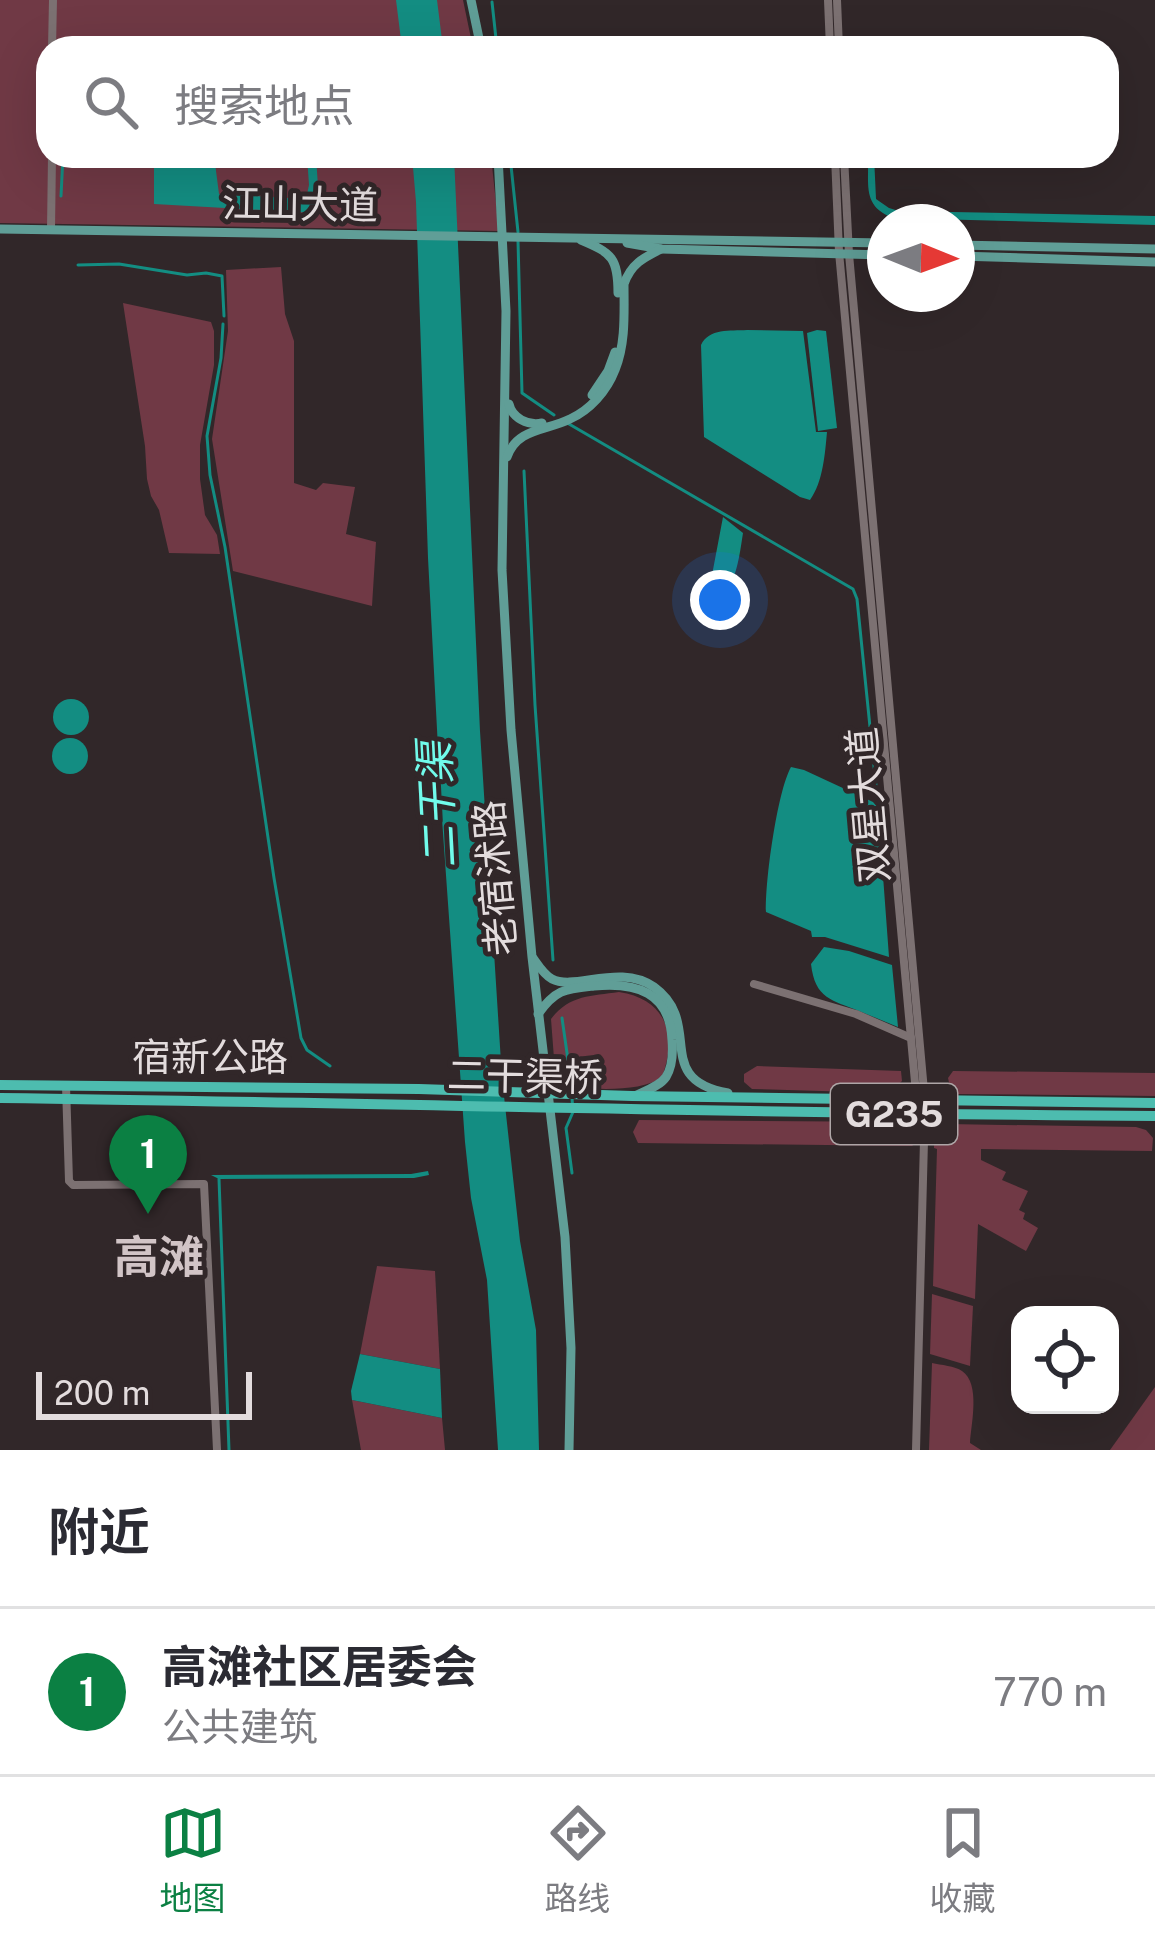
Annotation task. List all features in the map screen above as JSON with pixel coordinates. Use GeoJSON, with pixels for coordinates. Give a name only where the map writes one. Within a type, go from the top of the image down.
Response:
{"type":"FeatureCollection","features":[{"type":"Feature","properties":{"kind":"highway","name":"宿新公路"},"geometry":{"type":"LineString","coordinates":[[0,1085],[66,1092],[416,1103]]}},
{"type":"Feature","properties":{"kind":"highway","name":"二干渠桥"},"geometry":{"type":"LineString","coordinates":[[418,1089],[633,1100]]}},
{"type":"Feature","properties":{"kind":"highway","name":"宿新公路"},"geometry":{"type":"LineString","coordinates":[[0,1098],[66,1092],[418,1089]]}},
{"type":"Feature","properties":{"kind":"highway","name":"G235"},"geometry":{"type":"LineString","coordinates":[[633,1100],[751,1098],[921,1108],[1155,1103]]}},
{"type":"Feature","properties":{"kind":"highway","name":"G235"},"geometry":{"type":"LineString","coordinates":[[633,1100],[1155,1116]]}},
{"type":"Feature","properties":{"kind":"highway","name":"二干渠桥"},"geometry":{"type":"LineString","coordinates":[[416,1103],[633,1100]]}},
{"type":"Feature","properties":{"kind":"main road"},"geometry":{"type":"LineString","coordinates":[[471,0],[478,36]]}},
{"type":"Feature","properties":{"kind":"main road","name":"老宿沭路"},"geometry":{"type":"LineString","coordinates":[[498,168],[507,391],[502,570],[532,957],[566,1237],[569,1450]]}},
{"type":"Feature","properties":{"kind":"main road","name":"江山大道"},"geometry":{"type":"LineString","coordinates":[[0,229],[598,238],[867,251]]}},
{"type":"Feature","properties":{"kind":"main road"},"geometry":{"type":"LineString","coordinates":[[506,446],[517,433],[576,410],[590,398],[617,344],[614,262],[601,248],[576,238]]}},
{"type":"Feature","properties":{"kind":"main road","name":"江山大道"},"geometry":{"type":"LineString","coordinates":[[598,238],[661,250],[867,245]]}},
{"type":"Feature","properties":{"kind":"main road"},"geometry":{"type":"LineString","coordinates":[[975,244],[1155,249]]}},
{"type":"Feature","properties":{"kind":"main road"},"geometry":{"type":"LineString","coordinates":[[502,480],[515,442],[578,415],[606,389],[623,341],[627,275],[641,260],[661,250]]}},
{"type":"Feature","properties":{"kind":"main road"},"geometry":{"type":"LineString","coordinates":[[975,257],[1155,262]]}},
{"type":"Feature","properties":{"kind":"main road"},"geometry":{"type":"LineString","coordinates":[[507,391],[511,411],[525,423],[536,424]]}},
{"type":"Feature","properties":{"kind":"main road"},"geometry":{"type":"LineString","coordinates":[[532,957],[552,979],[562,982],[606,977],[647,982],[676,1012],[682,1057],[691,1079],[708,1090],[751,1098]]}},
{"type":"Feature","properties":{"kind":"main road"},"geometry":{"type":"LineString","coordinates":[[538,1014],[555,994],[567,989],[618,984],[652,995],[671,1025],[672,1064],[661,1083],[633,1100]]}},
{"type":"Feature","properties":{"kind":"street"},"geometry":{"type":"LineString","coordinates":[[52,0],[52,36]]}},
{"type":"Feature","properties":{"kind":"street"},"geometry":{"type":"LineString","coordinates":[[832,0],[834,36]]}},
{"type":"Feature","properties":{"kind":"street"},"geometry":{"type":"LineString","coordinates":[[51,229],[52,168]]}},
{"type":"Feature","properties":{"kind":"street","name":"双星大道"},"geometry":{"type":"LineString","coordinates":[[836,168],[921,1108],[916,1450]]}},
{"type":"Feature","properties":{"kind":"street","name":"双星大道"},"geometry":{"type":"LineString","coordinates":[[843,248],[844,168]]}},
{"type":"Feature","properties":{"kind":"street"},"geometry":{"type":"LineString","coordinates":[[754,984],[856,1014],[916,1041]]}},
{"type":"Feature","properties":{"kind":"street"},"geometry":{"type":"LineString","coordinates":[[66,1092],[69,1181],[74,1186],[204,1184],[217,1450]]}},
{"type":"Feature","properties":{"kind":"shaded area"},"geometry":{"type":"Polygon","coordinates":[[[0,0],[463,0],[470,36],[36,36],[36,168],[492,168],[499,231],[0,223],[0,0]]]}},
{"type":"Feature","properties":{"kind":"shaded area"},"geometry":{"type":"Polygon","coordinates":[[[281,267],[285,314],[294,341],[294,483],[316,490],[323,483],[355,487],[346,534],[376,542],[372,606],[233,571],[212,439],[228,331],[226,270],[281,267]]]}},
{"type":"Feature","properties":{"kind":"shaded area"},"geometry":{"type":"Polygon","coordinates":[[[123,303],[211,322],[214,365],[200,445],[200,479],[205,515],[217,535],[220,554],[169,553],[147,479],[123,303]]]}},
{"type":"Feature","properties":{"kind":"shaded area"},"geometry":{"type":"Polygon","coordinates":[[[619,992],[648,1002],[664,1021],[669,1047],[662,1077],[626,1088],[556,1085],[551,1019],[573,1001],[619,992]]]}},
{"type":"Feature","properties":{"kind":"shaded area"},"geometry":{"type":"Polygon","coordinates":[[[757,1066],[901,1071],[902,1081],[889,1093],[752,1089],[744,1082],[744,1074],[757,1066]]]}},
{"type":"Feature","properties":{"kind":"shaded area"},"geometry":{"type":"Polygon","coordinates":[[[953,1071],[1155,1073],[1155,1096],[958,1094],[948,1078],[953,1071]]]}},
{"type":"Feature","properties":{"kind":"shaded area"},"geometry":{"type":"Polygon","coordinates":[[[639,1120],[913,1122],[917,1142],[912,1146],[638,1143],[633,1132],[639,1120]]]}},
{"type":"Feature","properties":{"kind":"shaded area"},"geometry":{"type":"Polygon","coordinates":[[[947,1124],[1136,1127],[1153,1138],[1152,1151],[981,1149],[981,1160],[1006,1172],[1002,1180],[1028,1191],[1019,1210],[1025,1213],[1023,1219],[1038,1228],[1026,1251],[978,1224],[975,1299],[933,1286],[934,1144],[947,1124]]]}},
{"type":"Feature","properties":{"kind":"shaded area"},"geometry":{"type":"Polygon","coordinates":[[[377,1266],[435,1271],[440,1369],[360,1354],[377,1266]]]}},
{"type":"Feature","properties":{"kind":"shaded area"},"geometry":{"type":"Polygon","coordinates":[[[932,1294],[973,1306],[970,1366],[930,1354],[932,1294]]]}},
{"type":"Feature","properties":{"kind":"shaded area"},"geometry":{"type":"Polygon","coordinates":[[[932,1363],[956,1368],[968,1377],[974,1405],[970,1443],[981,1450],[929,1450],[932,1363]]]}},
{"type":"Feature","properties":{"kind":"shaded area"},"geometry":{"type":"Polygon","coordinates":[[[1155,1387],[1155,1450],[1110,1450],[1155,1387]]]}},
{"type":"Feature","properties":{"kind":"shaded area"},"geometry":{"type":"Polygon","coordinates":[[[352,1400],[442,1418],[445,1450],[361,1450],[352,1400]]]}},
{"type":"Feature","properties":{"kind":"water"},"geometry":{"type":"Polygon","coordinates":[[[396,0],[437,0],[442,36],[400,36],[396,0]]]}},
{"type":"Feature","properties":{"kind":"water"},"geometry":{"type":"Polygon","coordinates":[[[154,168],[216,168],[219,194],[306,199],[308,168],[317,168],[315,213],[154,204],[154,168]]]}},
{"type":"Feature","properties":{"kind":"water"},"geometry":{"type":"Polygon","coordinates":[[[413,168],[455,168],[480,731],[502,1078],[520,1241],[536,1330],[539,1450],[498,1450],[487,1280],[465,1142],[428,558],[413,168]]]}},
{"type":"Feature","properties":{"kind":"water"},"geometry":{"type":"Polygon","coordinates":[[[868,168],[875,168],[876,199],[883,204],[872,201],[868,168]]]}},
{"type":"Feature","properties":{"kind":"water"},"geometry":{"type":"Polygon","coordinates":[[[975,212],[1155,216],[1155,225],[975,220],[975,212]]]}},
{"type":"Feature","properties":{"kind":"water"},"geometry":{"type":"Polygon","coordinates":[[[727,331],[803,331],[816,432],[827,432],[821,476],[810,500],[704,437],[701,345],[705,340],[727,331]]]}},
{"type":"Feature","properties":{"kind":"water"},"geometry":{"type":"Polygon","coordinates":[[[826,331],[837,428],[818,431],[807,333],[826,331]]]}},
{"type":"Feature","properties":{"kind":"water"},"geometry":{"type":"Polygon","coordinates":[[[723,517],[743,533],[732,581],[712,575],[723,517]]]}},
{"type":"Feature","properties":{"kind":"water"},"geometry":{"type":"Polygon","coordinates":[[[71,699],[84,704],[89,717],[84,730],[71,735],[58,730],[53,717],[58,704],[71,699]]]}},
{"type":"Feature","properties":{"kind":"water"},"geometry":{"type":"Polygon","coordinates":[[[70,738],[83,743],[88,756],[83,769],[70,774],[57,769],[52,756],[57,743],[70,738]]]}},
{"type":"Feature","properties":{"kind":"water"},"geometry":{"type":"Polygon","coordinates":[[[791,767],[878,808],[889,957],[812,937],[811,931],[766,912],[773,838],[791,767]]]}},
{"type":"Feature","properties":{"kind":"water"},"geometry":{"type":"Polygon","coordinates":[[[824,947],[892,965],[898,1027],[833,1001],[821,991],[811,964],[824,947]]]}},
{"type":"Feature","properties":{"kind":"water"},"geometry":{"type":"Polygon","coordinates":[[[428,1171],[429,1175],[414,1178],[219,1179],[211,1175],[411,1174],[428,1171]]]}},
{"type":"Feature","properties":{"kind":"water"},"geometry":{"type":"Polygon","coordinates":[[[360,1354],[440,1369],[442,1418],[352,1400],[360,1354]]]}},
{"type":"Feature","properties":{"kind":"waterway"},"geometry":{"type":"LineString","coordinates":[[492,2],[496,36]]}},
{"type":"Feature","properties":{"kind":"waterway"},"geometry":{"type":"LineString","coordinates":[[61,196],[62,168]]}},
{"type":"Feature","properties":{"kind":"waterway"},"geometry":{"type":"LineString","coordinates":[[511,168],[518,232]]}},
{"type":"Feature","properties":{"kind":"waterway"},"geometry":{"type":"LineString","coordinates":[[518,241],[522,393],[554,415]]}},
{"type":"Feature","properties":{"kind":"waterway"},"geometry":{"type":"LineString","coordinates":[[78,265],[119,264],[222,276],[224,316]]}},
{"type":"Feature","properties":{"kind":"waterway"},"geometry":{"type":"LineString","coordinates":[[223,324],[207,436],[210,475],[301,1038],[307,1050],[330,1066]]}},
{"type":"Feature","properties":{"kind":"waterway"},"geometry":{"type":"LineString","coordinates":[[569,424],[853,589],[876,786]]}},
{"type":"Feature","properties":{"kind":"waterway"},"geometry":{"type":"LineString","coordinates":[[524,471],[553,960]]}},
{"type":"Feature","properties":{"kind":"waterway"},"geometry":{"type":"LineString","coordinates":[[562,1018],[572,1088]]}},
{"type":"Feature","properties":{"kind":"waterway"},"geometry":{"type":"LineString","coordinates":[[572,1098],[573,1112],[566,1128],[572,1173]]}},
{"type":"Feature","properties":{"kind":"waterway"},"geometry":{"type":"LineString","coordinates":[[219,1179],[229,1450]]}},
{"type":"Feature","properties":{"kind":"place","name":"高滩社区居委会"},"geometry":{"type":"Point","coordinates":[148,1214]}},
{"type":"Feature","properties":{"kind":"district","name":"高滩"},"geometry":{"type":"Point","coordinates":[159,1257]}},
{"type":"Feature","properties":{"kind":"water label","name":"二干渠"},"geometry":{"type":"Point","coordinates":[437,805]}}]}
